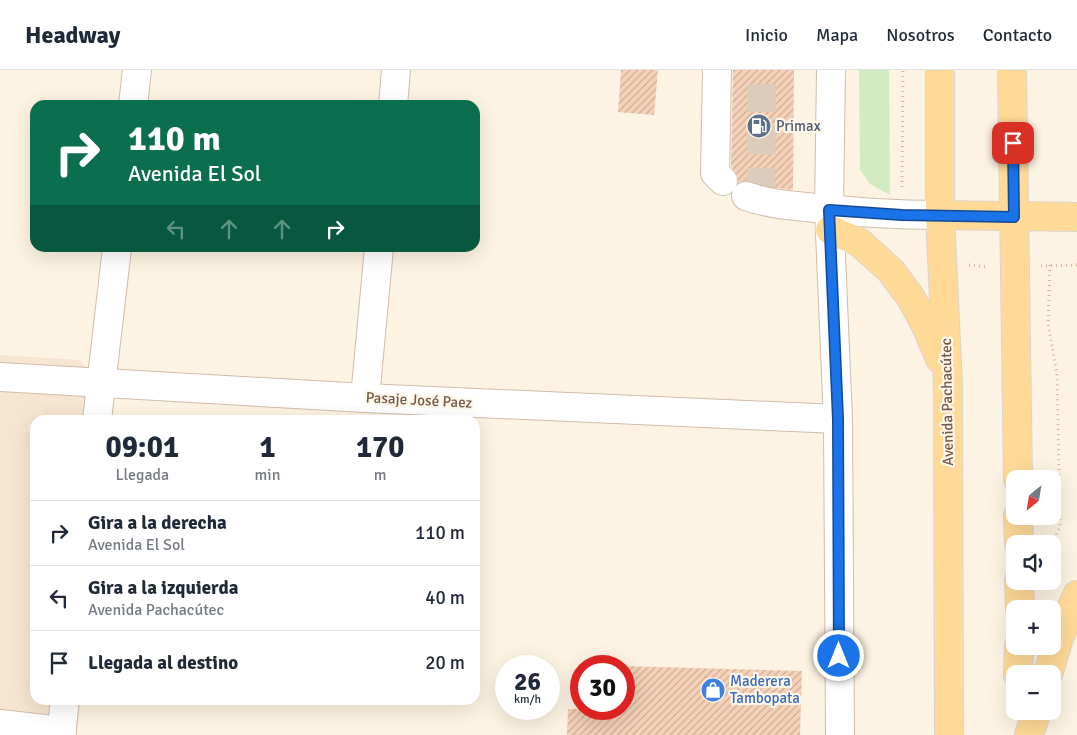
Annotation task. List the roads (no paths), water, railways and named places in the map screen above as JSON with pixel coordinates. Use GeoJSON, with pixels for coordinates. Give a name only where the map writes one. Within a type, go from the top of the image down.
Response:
{"type":"FeatureCollection","features":[{"type":"Feature","properties":{"kind":"main road","name":"Avenida Pachacútec"},"geometry":{"type":"LineString","coordinates":[[940,70],[940,215],[948,386],[949,735]]}},
{"type":"Feature","properties":{"kind":"main road"},"geometry":{"type":"LineString","coordinates":[[1012,70],[1018,470]]}},
{"type":"Feature","properties":{"kind":"main road"},"geometry":{"type":"LineString","coordinates":[[940,215],[1077,217]]}},
{"type":"Feature","properties":{"kind":"main road"},"geometry":{"type":"LineString","coordinates":[[829,220],[859,242],[891,271],[911,298],[937,352],[948,386]]}},
{"type":"Feature","properties":{"kind":"main road"},"geometry":{"type":"LineString","coordinates":[[1051,665],[1059,638],[1077,595]]}},
{"type":"Feature","properties":{"kind":"main road"},"geometry":{"type":"LineString","coordinates":[[1017,720],[1017,735]]}},
{"type":"Feature","properties":{"kind":"main road"},"geometry":{"type":"LineString","coordinates":[[1030,735],[1034,720]]}},
{"type":"Feature","properties":{"kind":"street"},"geometry":{"type":"LineString","coordinates":[[134,100],[137,70]]}},
{"type":"Feature","properties":{"kind":"street"},"geometry":{"type":"LineString","coordinates":[[393,100],[396,70]]}},
{"type":"Feature","properties":{"kind":"street"},"geometry":{"type":"LineString","coordinates":[[717,70],[715,173],[748,194],[829,220],[902,215],[940,215]]}},
{"type":"Feature","properties":{"kind":"street"},"geometry":{"type":"LineString","coordinates":[[831,70],[829,220],[838,419],[840,735]]}},
{"type":"Feature","properties":{"kind":"street"},"geometry":{"type":"LineString","coordinates":[[98,415],[117,252]]}},
{"type":"Feature","properties":{"kind":"street"},"geometry":{"type":"LineString","coordinates":[[365,398],[379,252]]}},
{"type":"Feature","properties":{"kind":"street","name":"Pasaje José Paez"},"geometry":{"type":"LineString","coordinates":[[0,377],[365,398],[838,419]]}},
{"type":"Feature","properties":{"kind":"street"},"geometry":{"type":"LineString","coordinates":[[0,724],[61,733],[64,705]]}},
{"type":"Feature","properties":{"kind":"tunnel"},"geometry":{"type":"LineString","coordinates":[[761,196],[762,70]]}},
{"type":"Feature","properties":{"kind":"place","name":"Primax"},"geometry":{"type":"Point","coordinates":[759,126]}},
{"type":"Feature","properties":{"kind":"place","name":"Maderera Tambopata"},"geometry":{"type":"Point","coordinates":[713,690]}}]}
